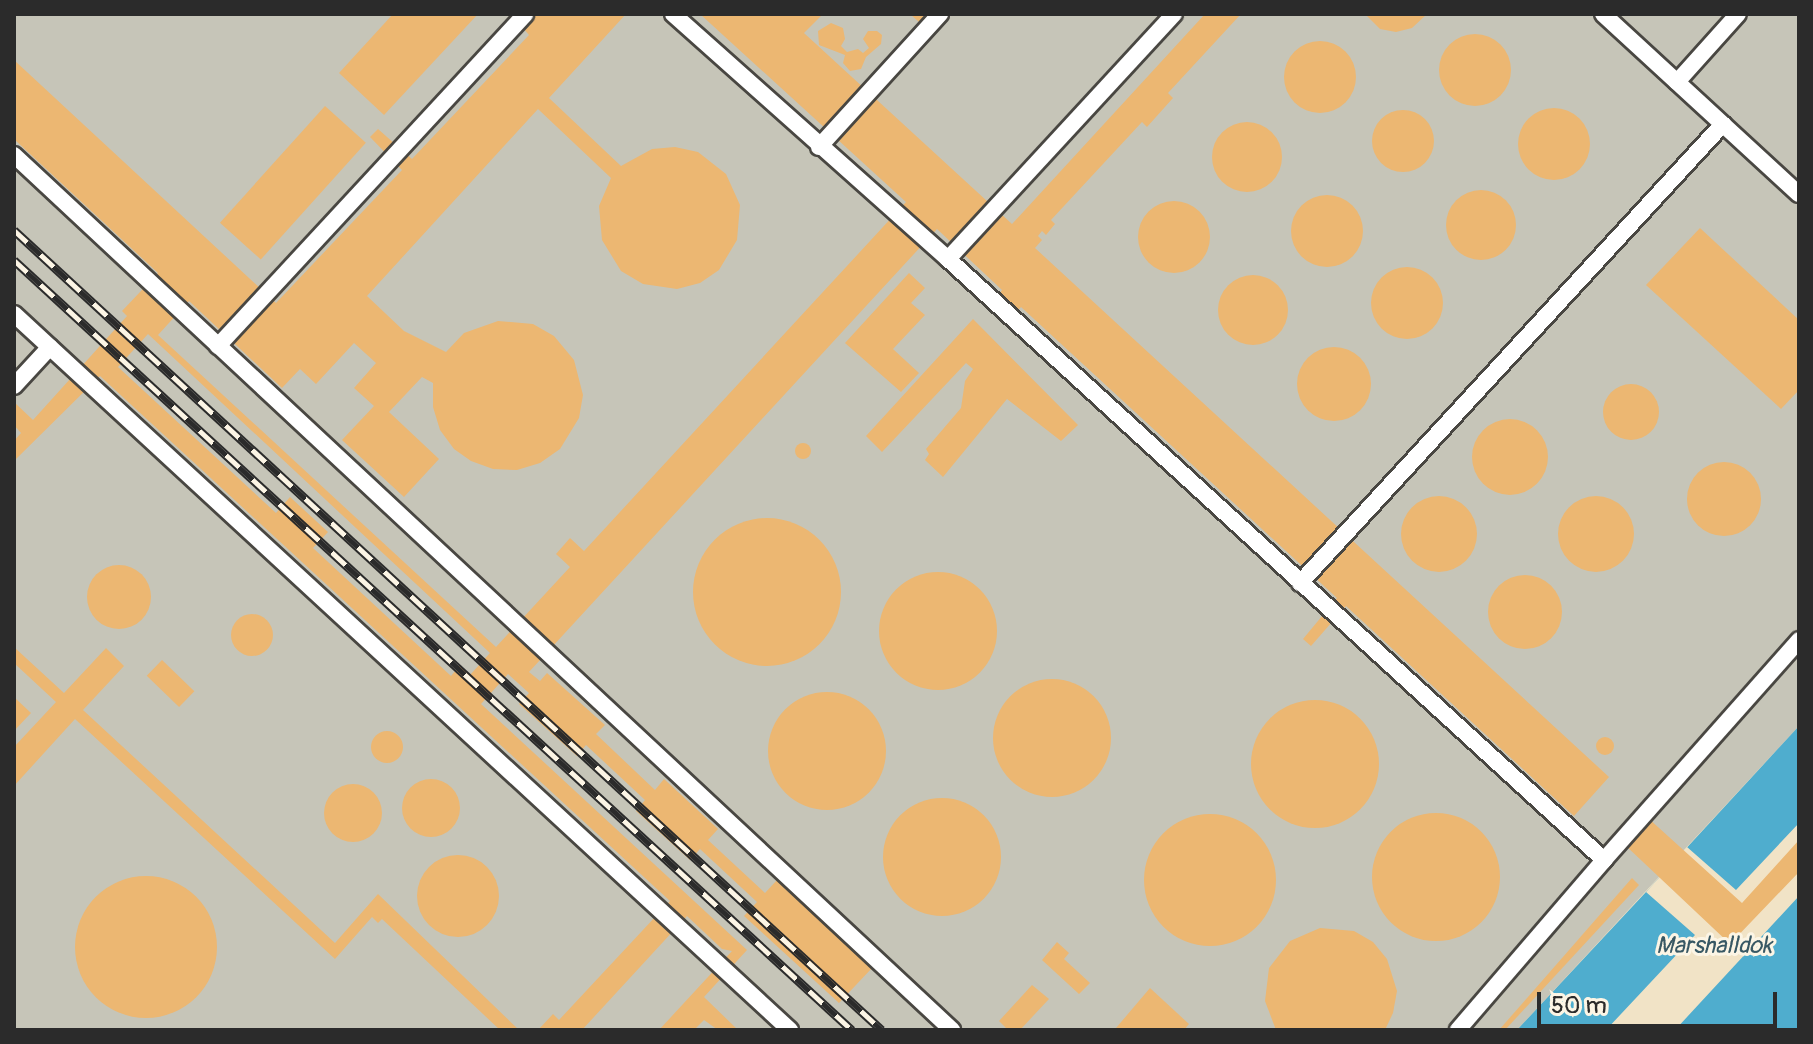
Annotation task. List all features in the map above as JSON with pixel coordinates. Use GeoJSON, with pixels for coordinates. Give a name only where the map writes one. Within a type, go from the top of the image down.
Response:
{"type":"FeatureCollection","features":[{"type":"Feature","properties":{"kind":"lane"},"geometry":{"type":"LineString","coordinates":[[218,346],[525,14]]}},
{"type":"Feature","properties":{"kind":"lane"},"geometry":{"type":"LineString","coordinates":[[673,14],[948,259],[1604,860]]}},
{"type":"Feature","properties":{"kind":"lane"},"geometry":{"type":"LineString","coordinates":[[819,147],[940,14]]}},
{"type":"Feature","properties":{"kind":"lane"},"geometry":{"type":"LineString","coordinates":[[948,259],[1174,14]]}},
{"type":"Feature","properties":{"kind":"lane"},"geometry":{"type":"LineString","coordinates":[[1603,14],[1799,194]]}},
{"type":"Feature","properties":{"kind":"lane"},"geometry":{"type":"LineString","coordinates":[[1677,82],[1738,14]]}},
{"type":"Feature","properties":{"kind":"lane"},"geometry":{"type":"LineString","coordinates":[[1300,583],[1723,124]]}},
{"type":"Feature","properties":{"kind":"lane"},"geometry":{"type":"LineString","coordinates":[[14,155],[952,1030]]}},
{"type":"Feature","properties":{"kind":"lane"},"geometry":{"type":"LineString","coordinates":[[14,314],[790,1030]]}},
{"type":"Feature","properties":{"kind":"lane"},"geometry":{"type":"LineString","coordinates":[[14,386],[50,347]]}},
{"type":"Feature","properties":{"kind":"lane"},"geometry":{"type":"LineString","coordinates":[[1458,1030],[1799,640]]}},
{"type":"Feature","properties":{"kind":"shaded area"},"geometry":{"type":"Polygon","coordinates":[[[14,14],[1799,14],[1799,726],[1517,1030],[14,1030],[14,14]]]}},
{"type":"Feature","properties":{"kind":"water","name":"Marshalldok"},"geometry":{"type":"Polygon","coordinates":[[[1799,726],[1799,1030],[1517,1030],[1646,892],[1799,726]]]}},
{"type":"Feature","properties":{"kind":"pier"},"geometry":{"type":"Polygon","coordinates":[[[1799,823],[1799,896],[1675,1030],[1606,1030],[1695,935],[1646,892],[1687,847],[1736,890],[1799,823]]]}},
{"type":"Feature","properties":{"kind":"building"},"geometry":{"type":"Polygon","coordinates":[[[393,14],[478,14],[384,115],[339,73],[393,14]]]}},
{"type":"Feature","properties":{"kind":"building"},"geometry":{"type":"Polygon","coordinates":[[[511,14],[626,14],[549,98],[621,166],[652,149],[675,147],[698,152],[726,174],[740,205],[737,240],[719,270],[700,283],[677,289],[643,284],[621,271],[602,240],[599,206],[611,178],[538,109],[367,296],[404,331],[446,352],[464,333],[498,321],[533,324],[554,336],[574,360],[583,395],[579,418],[560,449],[540,463],[517,470],[493,469],[471,461],[454,449],[440,430],[433,407],[433,383],[422,377],[389,412],[439,459],[404,497],[342,440],[374,406],[354,388],[376,363],[354,343],[316,384],[300,369],[282,388],[189,301],[158,335],[496,647],[570,567],[556,554],[570,538],[584,551],[906,202],[700,14],[823,14],[804,33],[1012,224],[1205,14],[1241,14],[1168,93],[1173,98],[1147,127],[1142,122],[1051,220],[1055,224],[1046,235],[1042,231],[1038,236],[1042,240],[1035,248],[1609,777],[1574,816],[1346,606],[1311,646],[1303,639],[1337,598],[1021,307],[1016,313],[998,296],[1002,290],[937,229],[529,672],[540,681],[547,673],[605,725],[596,734],[655,790],[664,779],[718,829],[708,840],[765,893],[777,880],[872,968],[839,1003],[744,916],[757,902],[700,849],[690,860],[636,811],[645,800],[586,745],[577,756],[519,704],[529,693],[508,674],[481,704],[747,950],[704,997],[738,1030],[718,1030],[704,1020],[694,1030],[659,1030],[732,951],[722,949],[687,916],[582,1030],[538,1030],[553,1014],[559,1020],[670,901],[100,376],[14,461],[14,441],[21,433],[14,425],[14,402],[33,420],[127,316],[122,311],[158,273],[14,139],[14,60],[276,303],[402,170],[370,137],[378,129],[412,159],[529,35],[511,14]],[[148,334],[118,367],[276,513],[290,497],[328,532],[313,548],[451,676],[460,665],[470,675],[490,653],[148,334]]]}},
{"type":"Feature","properties":{"kind":"building"},"geometry":{"type":"Polygon","coordinates":[[[910,14],[926,14],[919,22],[910,14]]]}},
{"type":"Feature","properties":{"kind":"building"},"geometry":{"type":"Polygon","coordinates":[[[1365,14],[1427,14],[1412,28],[1396,32],[1380,29],[1365,14]]]}},
{"type":"Feature","properties":{"kind":"building"},"geometry":{"type":"Polygon","coordinates":[[[831,23],[843,28],[845,39],[841,46],[847,52],[858,49],[863,53],[869,48],[863,39],[868,31],[877,31],[882,35],[881,44],[866,57],[861,69],[850,71],[843,63],[845,55],[819,45],[818,31],[831,23]]]}},
{"type":"Feature","properties":{"kind":"building"},"geometry":{"type":"Polygon","coordinates":[[[1475,34],[1495,40],[1505,50],[1511,70],[1505,90],[1495,100],[1475,106],[1455,100],[1445,90],[1439,70],[1445,50],[1455,40],[1475,34]]]}},
{"type":"Feature","properties":{"kind":"building"},"geometry":{"type":"Polygon","coordinates":[[[1320,41],[1340,47],[1350,57],[1356,77],[1350,97],[1340,107],[1320,113],[1300,107],[1290,97],[1284,77],[1290,57],[1300,47],[1320,41]]]}},
{"type":"Feature","properties":{"kind":"building"},"geometry":{"type":"Polygon","coordinates":[[[325,106],[366,143],[261,259],[220,223],[325,106]]]}},
{"type":"Feature","properties":{"kind":"building"},"geometry":{"type":"Polygon","coordinates":[[[1554,108],[1574,114],[1584,124],[1590,144],[1584,164],[1574,174],[1554,180],[1534,174],[1524,164],[1518,144],[1524,124],[1534,114],[1554,108]]]}},
{"type":"Feature","properties":{"kind":"building"},"geometry":{"type":"Polygon","coordinates":[[[1403,110],[1415,112],[1425,119],[1432,129],[1432,153],[1425,163],[1415,170],[1403,172],[1391,170],[1381,163],[1374,153],[1372,141],[1374,129],[1381,119],[1391,112],[1403,110]]]}},
{"type":"Feature","properties":{"kind":"building"},"geometry":{"type":"Polygon","coordinates":[[[1247,122],[1272,132],[1282,157],[1272,182],[1247,192],[1222,182],[1212,157],[1222,132],[1247,122]]]}},
{"type":"Feature","properties":{"kind":"building"},"geometry":{"type":"Polygon","coordinates":[[[1488,190],[1510,205],[1516,225],[1514,239],[1506,250],[1495,258],[1474,260],[1456,250],[1448,239],[1446,218],[1456,200],[1467,192],[1488,190]]]}},
{"type":"Feature","properties":{"kind":"building"},"geometry":{"type":"Polygon","coordinates":[[[1327,195],[1347,201],[1357,211],[1363,231],[1357,251],[1347,261],[1327,267],[1307,261],[1297,251],[1291,231],[1297,211],[1307,201],[1327,195]]]}},
{"type":"Feature","properties":{"kind":"building"},"geometry":{"type":"Polygon","coordinates":[[[1174,201],[1194,207],[1204,217],[1210,237],[1204,257],[1194,267],[1174,273],[1154,267],[1144,257],[1138,237],[1144,217],[1154,207],[1174,201]]]}},
{"type":"Feature","properties":{"kind":"building"},"geometry":{"type":"Polygon","coordinates":[[[1700,228],[1799,320],[1799,390],[1781,409],[1646,285],[1700,228]]]}},
{"type":"Feature","properties":{"kind":"building"},"geometry":{"type":"Polygon","coordinates":[[[1407,267],[1427,273],[1437,283],[1443,303],[1437,323],[1427,333],[1407,339],[1387,333],[1377,323],[1371,303],[1377,283],[1387,273],[1407,267]]]}},
{"type":"Feature","properties":{"kind":"building"},"geometry":{"type":"Polygon","coordinates":[[[909,273],[925,288],[911,303],[925,315],[893,349],[919,373],[901,392],[845,343],[909,273]]]}},
{"type":"Feature","properties":{"kind":"building"},"geometry":{"type":"Polygon","coordinates":[[[1260,275],[1282,290],[1288,310],[1286,324],[1278,335],[1267,343],[1246,345],[1228,335],[1220,324],[1218,303],[1228,285],[1239,277],[1260,275]]]}},
{"type":"Feature","properties":{"kind":"building"},"geometry":{"type":"Polygon","coordinates":[[[973,319],[1078,425],[1061,441],[1007,399],[943,477],[925,460],[929,454],[926,449],[961,408],[965,381],[973,369],[966,363],[882,452],[866,436],[973,319]]]}},
{"type":"Feature","properties":{"kind":"building"},"geometry":{"type":"Polygon","coordinates":[[[1327,347],[1341,347],[1355,353],[1365,363],[1371,384],[1365,405],[1355,415],[1341,421],[1327,421],[1313,415],[1303,405],[1297,391],[1297,377],[1303,363],[1313,353],[1327,347]]]}},
{"type":"Feature","properties":{"kind":"building"},"geometry":{"type":"Polygon","coordinates":[[[1631,384],[1651,392],[1659,412],[1651,432],[1631,440],[1611,432],[1603,412],[1611,392],[1631,384]]]}},
{"type":"Feature","properties":{"kind":"building"},"geometry":{"type":"Polygon","coordinates":[[[1510,419],[1524,422],[1537,430],[1545,443],[1548,457],[1545,471],[1537,484],[1524,492],[1510,495],[1496,492],[1483,484],[1475,471],[1472,457],[1475,443],[1483,430],[1496,422],[1510,419]]]}},
{"type":"Feature","properties":{"kind":"building"},"geometry":{"type":"Polygon","coordinates":[[[800,443],[806,443],[811,451],[809,457],[800,459],[795,454],[795,448],[800,443]]]}},
{"type":"Feature","properties":{"kind":"building"},"geometry":{"type":"Polygon","coordinates":[[[1717,462],[1731,462],[1745,468],[1755,478],[1761,499],[1759,513],[1745,530],[1731,536],[1717,536],[1703,530],[1693,520],[1687,506],[1687,492],[1693,478],[1703,468],[1717,462]]]}},
{"type":"Feature","properties":{"kind":"building"},"geometry":{"type":"Polygon","coordinates":[[[1439,496],[1454,499],[1466,507],[1474,519],[1477,534],[1474,549],[1466,561],[1454,569],[1439,572],[1424,569],[1412,561],[1404,549],[1401,534],[1404,519],[1412,507],[1424,499],[1439,496]]]}},
{"type":"Feature","properties":{"kind":"building"},"geometry":{"type":"Polygon","coordinates":[[[1596,496],[1611,499],[1623,507],[1631,519],[1634,534],[1631,549],[1623,561],[1611,569],[1596,572],[1581,569],[1569,561],[1561,549],[1558,534],[1561,519],[1569,507],[1581,499],[1596,496]]]}},
{"type":"Feature","properties":{"kind":"building"},"geometry":{"type":"Polygon","coordinates":[[[767,518],[795,524],[819,540],[835,564],[841,592],[835,620],[819,644],[795,660],[767,666],[739,660],[715,644],[699,620],[693,592],[699,564],[715,540],[739,524],[767,518]]]}},
{"type":"Feature","properties":{"kind":"building"},"geometry":{"type":"Polygon","coordinates":[[[119,565],[137,571],[145,579],[151,597],[145,615],[137,623],[119,629],[101,623],[93,615],[87,597],[93,579],[101,571],[119,565]]]}},
{"type":"Feature","properties":{"kind":"building"},"geometry":{"type":"Polygon","coordinates":[[[938,572],[971,582],[987,598],[997,631],[987,664],[971,680],[938,690],[905,680],[889,664],[879,631],[889,598],[905,582],[938,572]]]}},
{"type":"Feature","properties":{"kind":"building"},"geometry":{"type":"Polygon","coordinates":[[[1518,575],[1532,575],[1546,581],[1556,591],[1562,612],[1556,633],[1546,643],[1532,649],[1518,649],[1504,643],[1494,633],[1488,619],[1488,605],[1494,591],[1504,581],[1518,575]]]}},
{"type":"Feature","properties":{"kind":"building"},"geometry":{"type":"Polygon","coordinates":[[[252,614],[267,620],[273,635],[267,650],[252,656],[237,650],[231,635],[237,620],[252,614]]]}},
{"type":"Feature","properties":{"kind":"building"},"geometry":{"type":"Polygon","coordinates":[[[14,647],[64,693],[106,648],[124,666],[83,710],[335,943],[378,894],[519,1030],[500,1030],[382,919],[378,923],[372,917],[335,959],[75,719],[14,786],[14,747],[56,702],[14,663],[14,647]]]}},
{"type":"Feature","properties":{"kind":"building"},"geometry":{"type":"Polygon","coordinates":[[[162,660],[194,691],[179,707],[147,676],[162,660]]]}},
{"type":"Feature","properties":{"kind":"building"},"geometry":{"type":"Polygon","coordinates":[[[1052,679],[1075,683],[1094,696],[1107,715],[1111,738],[1107,761],[1094,780],[1075,793],[1052,797],[1029,793],[1010,780],[997,761],[993,738],[997,715],[1010,696],[1029,683],[1052,679]]]}},
{"type":"Feature","properties":{"kind":"building"},"geometry":{"type":"Polygon","coordinates":[[[827,692],[850,696],[869,709],[882,728],[886,751],[882,774],[869,793],[850,806],[827,810],[804,806],[785,793],[772,774],[768,751],[772,728],[785,709],[804,696],[827,692]]]}},
{"type":"Feature","properties":{"kind":"building"},"geometry":{"type":"Polygon","coordinates":[[[14,697],[31,713],[14,731],[14,697]]]}},
{"type":"Feature","properties":{"kind":"building"},"geometry":{"type":"Polygon","coordinates":[[[1315,700],[1339,705],[1360,719],[1374,740],[1379,764],[1374,788],[1360,809],[1339,823],[1315,828],[1291,823],[1270,809],[1256,788],[1251,764],[1256,740],[1270,719],[1291,705],[1315,700]]]}},
{"type":"Feature","properties":{"kind":"building"},"geometry":{"type":"Polygon","coordinates":[[[387,731],[398,736],[403,747],[398,758],[387,763],[376,758],[371,747],[376,736],[387,731]]]}},
{"type":"Feature","properties":{"kind":"building"},"geometry":{"type":"Polygon","coordinates":[[[1605,737],[1614,746],[1605,755],[1596,746],[1605,737]]]}},
{"type":"Feature","properties":{"kind":"building"},"geometry":{"type":"Polygon","coordinates":[[[431,779],[442,781],[451,788],[458,797],[458,819],[451,828],[442,835],[431,837],[420,835],[411,828],[404,819],[402,808],[404,797],[411,788],[420,781],[431,779]]]}},
{"type":"Feature","properties":{"kind":"building"},"geometry":{"type":"Polygon","coordinates":[[[353,784],[364,786],[373,793],[380,802],[380,824],[373,833],[364,840],[353,842],[342,840],[333,833],[326,824],[324,813],[326,802],[333,793],[342,786],[353,784]]]}},
{"type":"Feature","properties":{"kind":"building"},"geometry":{"type":"Polygon","coordinates":[[[942,798],[965,802],[984,815],[997,834],[1001,857],[997,880],[984,899],[965,912],[942,916],[919,912],[900,899],[887,880],[883,857],[887,834],[900,815],[919,802],[942,798]]]}},
{"type":"Feature","properties":{"kind":"building"},"geometry":{"type":"Polygon","coordinates":[[[1436,813],[1460,818],[1481,832],[1495,853],[1500,877],[1495,901],[1481,922],[1460,936],[1436,941],[1412,936],[1391,922],[1377,901],[1372,877],[1377,853],[1391,832],[1412,818],[1436,813]]]}},
{"type":"Feature","properties":{"kind":"building"},"geometry":{"type":"Polygon","coordinates":[[[1210,814],[1235,819],[1257,833],[1271,855],[1276,880],[1271,905],[1257,927],[1235,941],[1210,946],[1185,941],[1163,927],[1149,905],[1144,880],[1149,855],[1163,833],[1185,819],[1210,814]]]}},
{"type":"Feature","properties":{"kind":"building"},"geometry":{"type":"Polygon","coordinates":[[[1648,818],[1742,903],[1799,840],[1799,872],[1730,944],[1625,845],[1648,818]]]}},
{"type":"Feature","properties":{"kind":"building"},"geometry":{"type":"Polygon","coordinates":[[[450,855],[466,855],[481,862],[492,873],[499,896],[496,912],[487,925],[466,937],[450,937],[435,930],[424,919],[417,904],[417,888],[424,873],[435,862],[450,855]]]}},
{"type":"Feature","properties":{"kind":"building"},"geometry":{"type":"Polygon","coordinates":[[[146,876],[173,881],[196,897],[212,920],[217,947],[212,974],[196,997],[173,1013],[146,1018],[119,1013],[96,997],[80,974],[75,947],[80,920],[96,897],[119,881],[146,876]]]}},
{"type":"Feature","properties":{"kind":"building"},"geometry":{"type":"Polygon","coordinates":[[[1632,878],[1639,885],[1505,1030],[1499,1030],[1632,878]]]}},
{"type":"Feature","properties":{"kind":"building"},"geometry":{"type":"Polygon","coordinates":[[[1320,928],[1354,931],[1373,942],[1387,959],[1397,991],[1393,1013],[1385,1030],[1276,1030],[1265,1001],[1269,968],[1290,941],[1320,928]]]}},
{"type":"Feature","properties":{"kind":"building"},"geometry":{"type":"Polygon","coordinates":[[[1057,942],[1069,953],[1064,959],[1090,983],[1079,994],[1042,960],[1057,942]]]}},
{"type":"Feature","properties":{"kind":"building"},"geometry":{"type":"Polygon","coordinates":[[[1032,985],[1049,999],[1020,1030],[1008,1030],[999,1021],[1032,985]]]}},
{"type":"Feature","properties":{"kind":"building"},"geometry":{"type":"Polygon","coordinates":[[[1150,988],[1189,1024],[1184,1030],[1116,1028],[1150,988]]]}},
{"type":"Feature","properties":{"kind":"railway"},"geometry":{"type":"LineString","coordinates":[[14,230],[882,1030]]}},
{"type":"Feature","properties":{"kind":"railway"},"geometry":{"type":"LineString","coordinates":[[14,260],[852,1030]]}}]}
